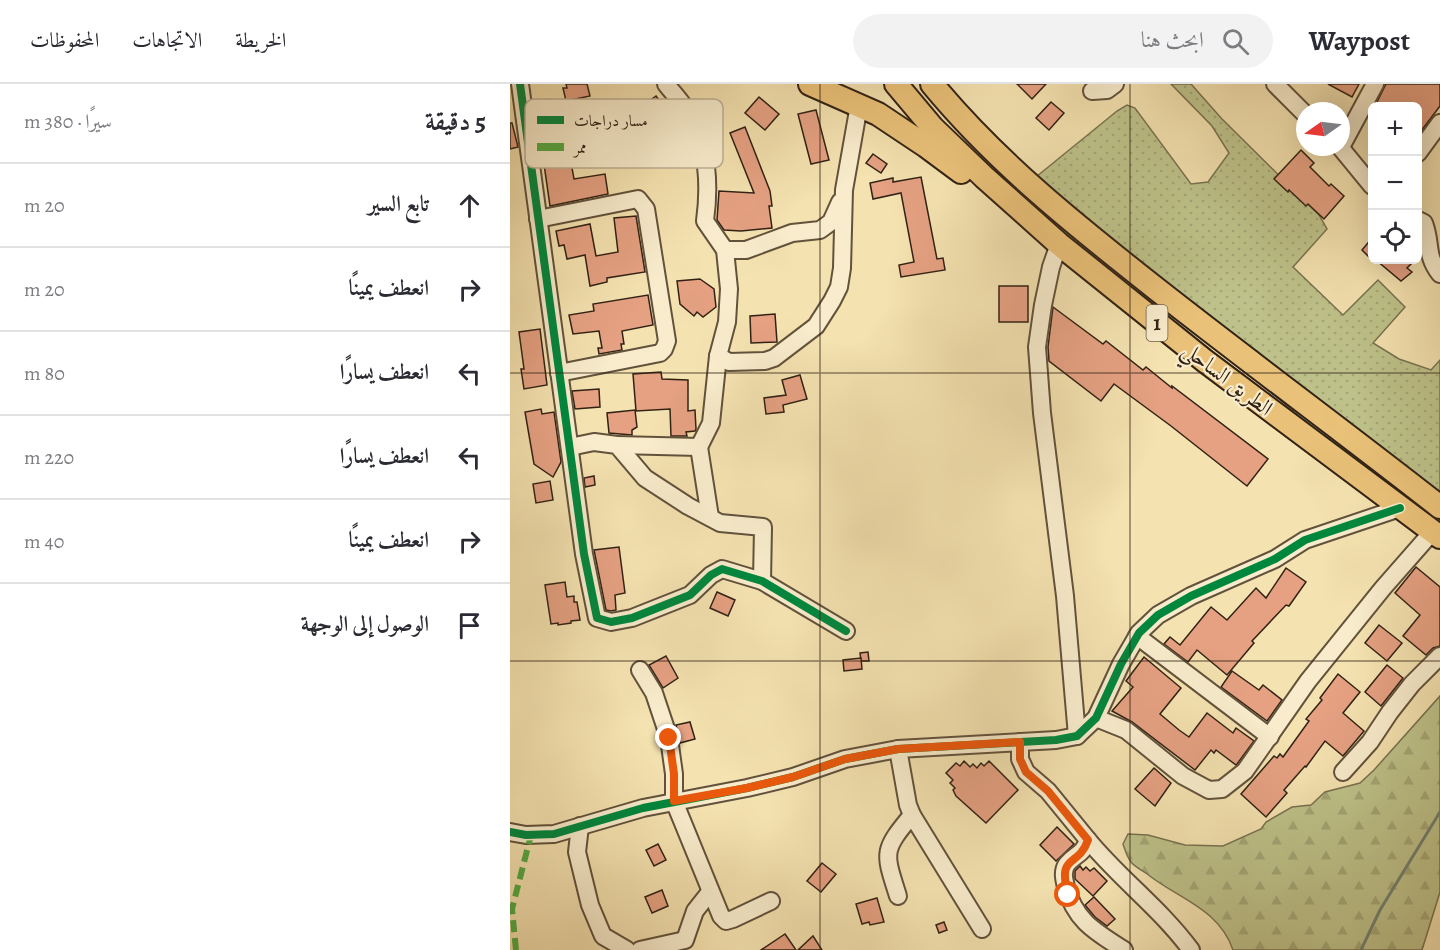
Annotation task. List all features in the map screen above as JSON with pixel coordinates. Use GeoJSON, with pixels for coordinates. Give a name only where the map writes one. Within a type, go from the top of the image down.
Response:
{"type":"FeatureCollection","features":[{"type":"Feature","properties":{"kind":"highway"},"geometry":{"type":"LineString","coordinates":[[810,84],[878,114],[926,146],[1059,244]]}},
{"type":"Feature","properties":{"kind":"highway","name":"الطريق الساحلي"},"geometry":{"type":"LineString","coordinates":[[896,84],[933,128],[1059,244],[1205,361],[1436,534]]}},
{"type":"Feature","properties":{"kind":"highway","name":"الطريق الساحلي"},"geometry":{"type":"LineString","coordinates":[[932,84],[950,107],[1010,166],[1087,235],[1440,507]]}},
{"type":"Feature","properties":{"kind":"street"},"geometry":{"type":"LineString","coordinates":[[520,84],[525,122]]}},
{"type":"Feature","properties":{"kind":"street"},"geometry":{"type":"LineString","coordinates":[[666,84],[678,99]]}},
{"type":"Feature","properties":{"kind":"street"},"geometry":{"type":"LineString","coordinates":[[1092,91],[1107,90],[1115,84]]}},
{"type":"Feature","properties":{"kind":"street"},"geometry":{"type":"LineString","coordinates":[[1350,129],[1375,84]]}},
{"type":"Feature","properties":{"kind":"street"},"geometry":{"type":"LineString","coordinates":[[1279,86],[1296,104]]}},
{"type":"Feature","properties":{"kind":"street"},"geometry":{"type":"LineString","coordinates":[[718,356],[729,362],[765,361],[774,357],[816,326],[840,287],[844,190],[859,105]]}},
{"type":"Feature","properties":{"kind":"street"},"geometry":{"type":"LineString","coordinates":[[1422,148],[1440,123]]}},
{"type":"Feature","properties":{"kind":"street"},"geometry":{"type":"LineString","coordinates":[[1347,156],[1368,181]]}},
{"type":"Feature","properties":{"kind":"street"},"geometry":{"type":"LineString","coordinates":[[531,168],[584,554],[597,618],[611,622],[632,618],[690,595],[711,575],[722,569],[762,581],[846,632]]}},
{"type":"Feature","properties":{"kind":"street"},"geometry":{"type":"LineString","coordinates":[[706,168],[708,198],[705,221],[725,250],[729,290],[727,322],[718,356],[711,423],[699,447],[710,517]]}},
{"type":"Feature","properties":{"kind":"street"},"geometry":{"type":"LineString","coordinates":[[725,250],[746,250],[792,233],[820,230],[831,222],[844,190]]}},
{"type":"Feature","properties":{"kind":"street"},"geometry":{"type":"LineString","coordinates":[[538,219],[638,199],[642,202],[646,209],[667,341],[660,353],[559,373]]}},
{"type":"Feature","properties":{"kind":"street"},"geometry":{"type":"LineString","coordinates":[[1422,222],[1429,237],[1428,253],[1440,274]]}},
{"type":"Feature","properties":{"kind":"street"},"geometry":{"type":"LineString","coordinates":[[1059,244],[1051,267],[1037,347],[1042,413],[1065,596],[1077,736]]}},
{"type":"Feature","properties":{"kind":"street"},"geometry":{"type":"LineString","coordinates":[[570,447],[594,442],[617,445],[699,447]]}},
{"type":"Feature","properties":{"kind":"street"},"geometry":{"type":"LineString","coordinates":[[617,445],[645,477],[688,506],[720,523],[763,527],[762,581]]}},
{"type":"Feature","properties":{"kind":"street"},"geometry":{"type":"LineString","coordinates":[[510,832],[526,835],[554,834],[674,801],[747,788],[793,777],[845,759],[898,749],[1056,740],[1077,736],[1096,718],[1121,663],[1137,636],[1158,615],[1191,596],[1248,572],[1305,540],[1400,508]]}},
{"type":"Feature","properties":{"kind":"street"},"geometry":{"type":"LineString","coordinates":[[1096,718],[1126,730],[1183,776],[1209,790],[1222,789],[1245,771],[1308,681],[1383,588],[1436,534]]}},
{"type":"Feature","properties":{"kind":"street"},"geometry":{"type":"LineString","coordinates":[[1137,636],[1270,737]]}},
{"type":"Feature","properties":{"kind":"street"},"geometry":{"type":"LineString","coordinates":[[1343,772],[1370,742],[1390,711],[1412,684],[1440,656]]}},
{"type":"Feature","properties":{"kind":"street"},"geometry":{"type":"LineString","coordinates":[[640,670],[654,693],[669,738],[674,774],[674,801],[721,916],[726,921],[771,901]]}},
{"type":"Feature","properties":{"kind":"street"},"geometry":{"type":"LineString","coordinates":[[1020,742],[1020,759],[1026,772],[1048,791],[1102,858],[1164,917],[1191,950]]}},
{"type":"Feature","properties":{"kind":"street"},"geometry":{"type":"LineString","coordinates":[[898,749],[908,806],[912,815],[982,930]]}},
{"type":"Feature","properties":{"kind":"street"},"geometry":{"type":"LineString","coordinates":[[898,896],[887,861],[892,839],[912,815]]}},
{"type":"Feature","properties":{"kind":"street"},"geometry":{"type":"LineString","coordinates":[[580,826],[577,852],[590,905],[603,936],[627,950]]}},
{"type":"Feature","properties":{"kind":"street"},"geometry":{"type":"LineString","coordinates":[[1088,840],[1085,849],[1066,865],[1064,877],[1068,895],[1074,909],[1086,924],[1124,950]]}},
{"type":"Feature","properties":{"kind":"street"},"geometry":{"type":"LineString","coordinates":[[640,950],[684,945],[695,911],[710,892]]}},
{"type":"Feature","properties":{"kind":"green space"},"geometry":{"type":"Polygon","coordinates":[[[1171,84],[1191,84],[1222,119],[1319,215],[1327,229],[1293,267],[1343,315],[1378,280],[1405,307],[1373,343],[1399,359],[1431,370],[1440,360],[1440,545],[1036,177],[1127,105],[1135,108],[1191,184],[1208,182],[1229,153],[1212,126],[1171,84]]]}},
{"type":"Feature","properties":{"kind":"green space"},"geometry":{"type":"Polygon","coordinates":[[[1440,696],[1440,892],[1422,950],[1233,950],[1218,924],[1207,914],[1138,868],[1128,858],[1123,844],[1128,834],[1148,835],[1185,845],[1223,846],[1261,829],[1266,822],[1292,807],[1311,805],[1325,792],[1360,783],[1440,696]]]}},
{"type":"Feature","properties":{"kind":"building"},"geometry":{"type":"Polygon","coordinates":[[[566,84],[587,84],[590,96],[566,99],[563,88],[567,88],[566,84]]]}},
{"type":"Feature","properties":{"kind":"building"},"geometry":{"type":"Polygon","coordinates":[[[1017,84],[1046,84],[1032,99],[1017,84]]]}},
{"type":"Feature","properties":{"kind":"building"},"geometry":{"type":"Polygon","coordinates":[[[1328,84],[1359,84],[1352,97],[1328,84]]]}},
{"type":"Feature","properties":{"kind":"building"},"geometry":{"type":"Polygon","coordinates":[[[1386,84],[1440,84],[1440,106],[1422,130],[1422,102],[1377,102],[1386,84]]]}},
{"type":"Feature","properties":{"kind":"building"},"geometry":{"type":"Polygon","coordinates":[[[759,97],[779,114],[765,130],[745,113],[759,97]]]}},
{"type":"Feature","properties":{"kind":"building"},"geometry":{"type":"Polygon","coordinates":[[[1051,102],[1064,113],[1049,130],[1036,118],[1051,102]]]}},
{"type":"Feature","properties":{"kind":"building"},"geometry":{"type":"Polygon","coordinates":[[[816,110],[829,160],[811,164],[798,114],[816,110]]]}},
{"type":"Feature","properties":{"kind":"building"},"geometry":{"type":"Polygon","coordinates":[[[510,123],[512,123],[518,147],[510,149],[510,123]]]}},
{"type":"Feature","properties":{"kind":"building"},"geometry":{"type":"Polygon","coordinates":[[[745,127],[770,191],[772,206],[769,206],[772,228],[724,230],[717,220],[719,191],[754,193],[730,133],[745,127]]]}},
{"type":"Feature","properties":{"kind":"building"},"geometry":{"type":"Polygon","coordinates":[[[873,154],[887,164],[881,173],[866,163],[873,154]]]}},
{"type":"Feature","properties":{"kind":"building"},"geometry":{"type":"Polygon","coordinates":[[[1296,155],[1307,156],[1314,163],[1310,167],[1329,186],[1331,184],[1344,196],[1324,219],[1274,179],[1296,155]]]}},
{"type":"Feature","properties":{"kind":"building"},"geometry":{"type":"Polygon","coordinates":[[[545,168],[572,168],[574,179],[605,174],[608,194],[550,206],[545,168]]]}},
{"type":"Feature","properties":{"kind":"building"},"geometry":{"type":"Polygon","coordinates":[[[921,177],[937,259],[943,258],[945,270],[901,277],[899,265],[914,262],[901,193],[873,199],[870,183],[893,178],[893,182],[921,177]]]}},
{"type":"Feature","properties":{"kind":"building"},"geometry":{"type":"Polygon","coordinates":[[[636,216],[645,272],[607,278],[607,282],[590,286],[585,255],[567,259],[564,245],[559,246],[556,231],[590,224],[596,256],[618,252],[614,218],[636,216]]]}},
{"type":"Feature","properties":{"kind":"building"},"geometry":{"type":"Polygon","coordinates":[[[1368,243],[1368,256],[1362,250],[1368,243]]]}},
{"type":"Feature","properties":{"kind":"building"},"geometry":{"type":"Polygon","coordinates":[[[1381,264],[1411,264],[1407,268],[1412,272],[1401,281],[1381,264]]]}},
{"type":"Feature","properties":{"kind":"building"},"geometry":{"type":"Polygon","coordinates":[[[700,279],[714,289],[716,307],[703,317],[697,312],[694,316],[680,304],[677,281],[700,279]]]}},
{"type":"Feature","properties":{"kind":"building"},"geometry":{"type":"Polygon","coordinates":[[[999,286],[1028,286],[1028,322],[999,322],[999,286]]]}},
{"type":"Feature","properties":{"kind":"building"},"geometry":{"type":"Polygon","coordinates":[[[648,295],[653,325],[622,331],[624,344],[621,344],[622,350],[599,354],[598,348],[602,348],[599,331],[573,334],[569,315],[594,311],[593,304],[648,295]]]}},
{"type":"Feature","properties":{"kind":"building"},"geometry":{"type":"Polygon","coordinates":[[[1053,307],[1103,344],[1106,341],[1143,370],[1146,367],[1268,459],[1247,486],[1114,384],[1101,401],[1049,361],[1048,347],[1053,307]]]}},
{"type":"Feature","properties":{"kind":"building"},"geometry":{"type":"Polygon","coordinates":[[[775,314],[777,342],[751,343],[750,316],[775,314]]]}},
{"type":"Feature","properties":{"kind":"building"},"geometry":{"type":"Polygon","coordinates":[[[540,329],[547,385],[524,389],[519,332],[540,329]]]}},
{"type":"Feature","properties":{"kind":"building"},"geometry":{"type":"Polygon","coordinates":[[[661,372],[662,379],[688,380],[688,411],[695,410],[696,429],[686,432],[687,436],[671,436],[670,409],[636,411],[633,374],[661,372]]]}},
{"type":"Feature","properties":{"kind":"building"},"geometry":{"type":"Polygon","coordinates":[[[800,375],[807,399],[783,405],[784,412],[766,414],[764,398],[786,395],[782,380],[800,375]]]}},
{"type":"Feature","properties":{"kind":"building"},"geometry":{"type":"Polygon","coordinates":[[[599,389],[600,407],[575,409],[572,391],[599,389]]]}},
{"type":"Feature","properties":{"kind":"building"},"geometry":{"type":"Polygon","coordinates":[[[541,409],[542,414],[554,412],[561,462],[553,477],[534,464],[525,412],[541,409]]]}},
{"type":"Feature","properties":{"kind":"building"},"geometry":{"type":"Polygon","coordinates":[[[635,410],[637,427],[632,430],[632,435],[609,433],[607,413],[635,410]]]}},
{"type":"Feature","properties":{"kind":"building"},"geometry":{"type":"Polygon","coordinates":[[[594,476],[595,485],[585,487],[584,478],[594,476]]]}},
{"type":"Feature","properties":{"kind":"building"},"geometry":{"type":"Polygon","coordinates":[[[550,481],[553,500],[536,503],[533,484],[550,481]]]}},
{"type":"Feature","properties":{"kind":"building"},"geometry":{"type":"Polygon","coordinates":[[[619,547],[625,593],[615,595],[616,610],[611,611],[606,610],[594,550],[619,547]]]}},
{"type":"Feature","properties":{"kind":"building"},"geometry":{"type":"Polygon","coordinates":[[[1416,567],[1440,587],[1440,646],[1433,648],[1426,655],[1403,636],[1420,615],[1395,593],[1416,567]]]}},
{"type":"Feature","properties":{"kind":"building"},"geometry":{"type":"Polygon","coordinates":[[[1286,568],[1306,582],[1289,606],[1286,605],[1252,641],[1254,643],[1227,675],[1197,650],[1188,662],[1164,644],[1170,637],[1180,645],[1211,607],[1227,620],[1256,588],[1266,598],[1286,568]]]}},
{"type":"Feature","properties":{"kind":"building"},"geometry":{"type":"Polygon","coordinates":[[[565,582],[567,597],[574,596],[574,602],[577,602],[580,620],[558,625],[558,623],[551,624],[545,585],[565,582]]]}},
{"type":"Feature","properties":{"kind":"building"},"geometry":{"type":"Polygon","coordinates":[[[717,592],[735,600],[728,616],[710,608],[717,592]]]}},
{"type":"Feature","properties":{"kind":"building"},"geometry":{"type":"Polygon","coordinates":[[[1379,625],[1402,643],[1387,661],[1365,643],[1379,625]]]}},
{"type":"Feature","properties":{"kind":"building"},"geometry":{"type":"Polygon","coordinates":[[[868,652],[869,661],[861,661],[860,653],[868,652]]]}},
{"type":"Feature","properties":{"kind":"building"},"geometry":{"type":"Polygon","coordinates":[[[666,656],[678,678],[663,688],[649,665],[666,656]]]}},
{"type":"Feature","properties":{"kind":"building"},"geometry":{"type":"Polygon","coordinates":[[[1144,657],[1181,688],[1160,714],[1179,730],[1189,737],[1207,713],[1233,733],[1236,728],[1254,741],[1236,765],[1216,750],[1214,753],[1211,750],[1195,770],[1132,722],[1112,711],[1133,687],[1126,681],[1144,657]]]}},
{"type":"Feature","properties":{"kind":"building"},"geometry":{"type":"Polygon","coordinates":[[[861,658],[862,669],[844,671],[843,660],[861,658]]]}},
{"type":"Feature","properties":{"kind":"building"},"geometry":{"type":"Polygon","coordinates":[[[1387,665],[1403,678],[1381,706],[1365,692],[1387,665]]]}},
{"type":"Feature","properties":{"kind":"building"},"geometry":{"type":"Polygon","coordinates":[[[1232,671],[1259,690],[1263,685],[1282,700],[1267,721],[1221,687],[1232,671]]]}},
{"type":"Feature","properties":{"kind":"building"},"geometry":{"type":"Polygon","coordinates":[[[1338,674],[1360,692],[1343,713],[1364,731],[1343,756],[1325,741],[1306,767],[1284,790],[1287,793],[1266,817],[1241,794],[1274,756],[1277,758],[1280,754],[1283,757],[1309,721],[1306,719],[1322,700],[1320,698],[1338,674]]]}},
{"type":"Feature","properties":{"kind":"building"},"geometry":{"type":"Polygon","coordinates":[[[690,722],[695,739],[680,743],[676,725],[690,722]]]}},
{"type":"Feature","properties":{"kind":"building"},"geometry":{"type":"Polygon","coordinates":[[[964,761],[970,767],[973,764],[977,768],[981,763],[984,766],[989,761],[1018,790],[986,823],[956,796],[953,790],[955,788],[950,783],[953,780],[946,773],[956,763],[960,766],[964,761]]]}},
{"type":"Feature","properties":{"kind":"building"},"geometry":{"type":"Polygon","coordinates":[[[1154,768],[1171,783],[1155,806],[1135,789],[1154,768]]]}},
{"type":"Feature","properties":{"kind":"building"},"geometry":{"type":"Polygon","coordinates":[[[1057,827],[1074,844],[1056,861],[1040,845],[1057,827]]]}},
{"type":"Feature","properties":{"kind":"building"},"geometry":{"type":"Polygon","coordinates":[[[658,844],[666,860],[654,866],[646,850],[658,844]]]}},
{"type":"Feature","properties":{"kind":"building"},"geometry":{"type":"Polygon","coordinates":[[[822,863],[836,874],[821,892],[807,881],[822,863]]]}},
{"type":"Feature","properties":{"kind":"building"},"geometry":{"type":"Polygon","coordinates":[[[1080,866],[1083,870],[1086,867],[1090,871],[1094,868],[1107,881],[1093,896],[1075,879],[1075,871],[1080,866]]]}},
{"type":"Feature","properties":{"kind":"building"},"geometry":{"type":"Polygon","coordinates":[[[662,890],[668,906],[652,913],[645,897],[662,890]]]}},
{"type":"Feature","properties":{"kind":"building"},"geometry":{"type":"Polygon","coordinates":[[[1094,897],[1115,919],[1107,926],[1085,905],[1094,897]]]}},
{"type":"Feature","properties":{"kind":"building"},"geometry":{"type":"Polygon","coordinates":[[[877,898],[884,922],[862,924],[856,904],[877,898]]]}},
{"type":"Feature","properties":{"kind":"building"},"geometry":{"type":"Polygon","coordinates":[[[944,922],[947,930],[939,933],[936,925],[944,922]]]}},
{"type":"Feature","properties":{"kind":"building"},"geometry":{"type":"Polygon","coordinates":[[[785,934],[796,950],[761,950],[785,934]]]}},
{"type":"Feature","properties":{"kind":"building"},"geometry":{"type":"Polygon","coordinates":[[[813,936],[822,950],[798,950],[813,936]]]}},
{"type":"Feature","properties":{"kind":"waterway"},"geometry":{"type":"LineString","coordinates":[[1361,950],[1380,910],[1440,812]]}},
{"type":"Feature","properties":{"kind":"marked path"},"geometry":{"type":"LineString","coordinates":[[516,950],[512,909],[531,835]]}},
{"type":"Feature","properties":{"kind":"cycle path"},"geometry":{"type":"LineString","coordinates":[[520,84],[525,121]]}},
{"type":"Feature","properties":{"kind":"cycle path"},"geometry":{"type":"LineString","coordinates":[[531,168],[584,554],[597,618],[611,622],[632,618],[690,595],[711,575],[722,569],[762,581],[846,631]]}},
{"type":"Feature","properties":{"kind":"cycle path"},"geometry":{"type":"LineString","coordinates":[[510,832],[526,835],[554,834],[643,808],[747,788],[793,777],[845,759],[898,749],[1056,740],[1077,736],[1096,718],[1121,664],[1139,633],[1158,615],[1191,596],[1275,559],[1305,540],[1400,508]]}},
{"type":"Feature","properties":{"kind":"route"},"geometry":{"type":"LineString","coordinates":[[669,738],[674,774],[674,801],[747,788],[793,777],[845,759],[898,749],[1020,742],[1020,759],[1026,772],[1048,791],[1088,840],[1085,849],[1066,865],[1064,877],[1068,895]]}}]}
